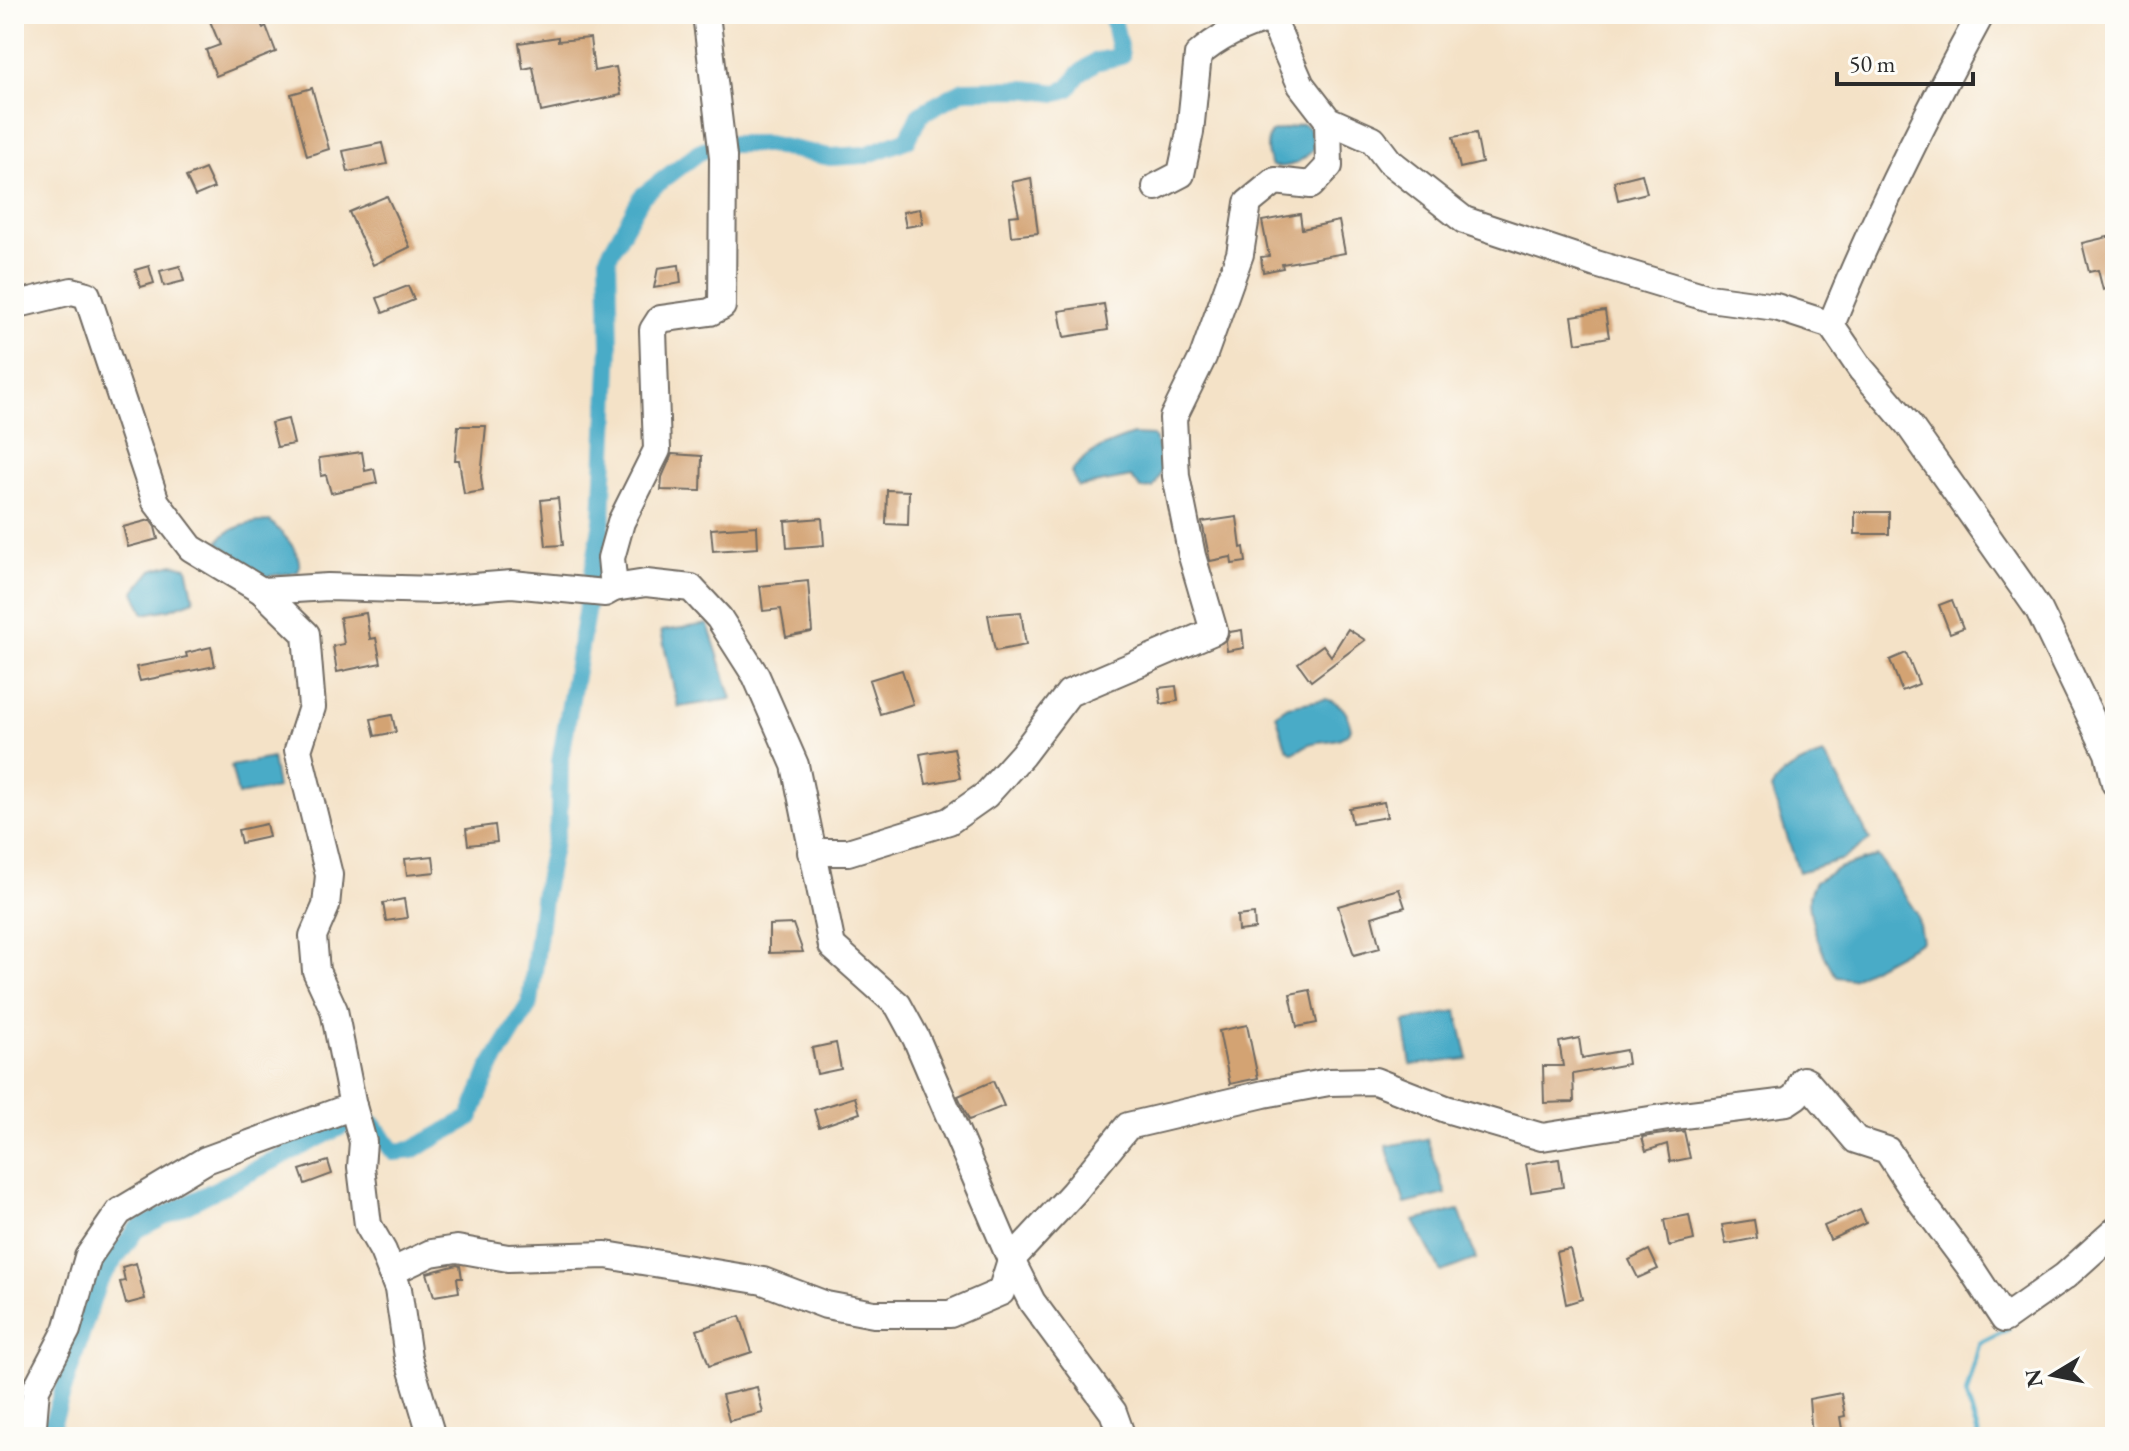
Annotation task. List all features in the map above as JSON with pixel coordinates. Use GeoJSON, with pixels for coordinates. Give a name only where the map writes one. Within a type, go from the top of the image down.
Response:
{"type":"FeatureCollection","features":[{"type":"Feature","properties":{"kind":"street"},"geometry":{"type":"LineString","coordinates":[[614,588],[611,558],[621,522],[657,450],[653,330],[660,319],[710,312],[722,306],[723,157],[706,14]]}},
{"type":"Feature","properties":{"kind":"street"},"geometry":{"type":"LineString","coordinates":[[1831,325],[1861,248],[1981,14]]}},
{"type":"Feature","properties":{"kind":"street"},"geometry":{"type":"LineString","coordinates":[[1156,187],[1181,174],[1190,132],[1198,55],[1213,42],[1271,16],[1301,85],[1328,120],[1373,140],[1389,161],[1464,220],[1709,298],[1776,307],[1831,325],[1861,369],[1909,425],[2039,610],[2108,753],[2115,783]]}},
{"type":"Feature","properties":{"kind":"street"},"geometry":{"type":"LineString","coordinates":[[811,852],[848,852],[949,821],[986,795],[1022,755],[1069,693],[1214,631],[1192,556],[1176,476],[1173,418],[1203,357],[1240,254],[1248,203],[1275,181],[1311,185],[1329,166],[1328,120]]}},
{"type":"Feature","properties":{"kind":"street"},"geometry":{"type":"LineString","coordinates":[[14,305],[72,291],[87,295],[156,502],[191,548],[262,591],[306,634],[312,707],[298,750],[329,875],[326,906],[313,936],[316,971],[334,1010],[363,1142],[361,1167],[368,1225],[398,1289],[408,1357],[432,1437]]}},
{"type":"Feature","properties":{"kind":"street"},"geometry":{"type":"LineString","coordinates":[[262,591],[328,587],[436,590],[512,584],[605,593],[614,588],[646,583],[691,588],[719,618],[756,676],[795,765],[832,946],[898,1005],[928,1064],[1011,1260],[1032,1302],[1113,1412],[1122,1437]]}},
{"type":"Feature","properties":{"kind":"street"},"geometry":{"type":"LineString","coordinates":[[391,1272],[431,1253],[457,1249],[508,1258],[606,1255],[763,1281],[826,1305],[874,1314],[950,1314],[1001,1292],[1011,1260],[1073,1193],[1128,1126],[1329,1082],[1375,1081],[1446,1109],[1542,1137],[1787,1102],[1796,1096],[1803,1080],[1856,1140],[1887,1150],[2004,1319],[2065,1276],[2115,1231]]}},
{"type":"Feature","properties":{"kind":"street"},"geometry":{"type":"LineString","coordinates":[[32,1437],[36,1389],[67,1330],[88,1257],[119,1212],[206,1160],[353,1106]]}},
{"type":"Feature","properties":{"kind":"water"},"geometry":{"type":"Polygon","coordinates":[[[1303,124],[1310,129],[1314,148],[1296,163],[1272,166],[1267,149],[1271,132],[1303,124]]]}},
{"type":"Feature","properties":{"kind":"water"},"geometry":{"type":"Polygon","coordinates":[[[1133,435],[1153,436],[1159,450],[1161,469],[1153,488],[1141,489],[1131,477],[1078,487],[1071,472],[1084,458],[1133,435]]]}},
{"type":"Feature","properties":{"kind":"water"},"geometry":{"type":"Polygon","coordinates":[[[270,521],[295,551],[298,572],[262,577],[218,542],[234,529],[270,521]]]}},
{"type":"Feature","properties":{"kind":"water"},"geometry":{"type":"Polygon","coordinates":[[[173,564],[187,567],[194,600],[144,614],[134,592],[152,570],[173,564]]]}},
{"type":"Feature","properties":{"kind":"water"},"geometry":{"type":"Polygon","coordinates":[[[708,624],[732,699],[678,707],[661,631],[708,624]]]}},
{"type":"Feature","properties":{"kind":"water"},"geometry":{"type":"Polygon","coordinates":[[[1326,699],[1344,710],[1351,729],[1338,739],[1309,744],[1292,753],[1286,747],[1276,714],[1288,706],[1326,699]]]}},
{"type":"Feature","properties":{"kind":"water"},"geometry":{"type":"Polygon","coordinates":[[[1823,755],[1870,840],[1843,859],[1799,872],[1771,789],[1787,772],[1823,755]]]}},
{"type":"Feature","properties":{"kind":"water"},"geometry":{"type":"Polygon","coordinates":[[[272,758],[277,788],[238,795],[231,766],[272,758]]]}},
{"type":"Feature","properties":{"kind":"water"},"geometry":{"type":"Polygon","coordinates":[[[1878,856],[1917,914],[1922,941],[1852,979],[1837,977],[1815,930],[1810,910],[1811,891],[1815,882],[1839,868],[1878,856]]]}},
{"type":"Feature","properties":{"kind":"water"},"geometry":{"type":"Polygon","coordinates":[[[1457,1011],[1468,1059],[1411,1065],[1404,1022],[1457,1011]]]}},
{"type":"Feature","properties":{"kind":"water"},"geometry":{"type":"Polygon","coordinates":[[[1427,1139],[1446,1194],[1405,1204],[1386,1146],[1427,1139]]]}},
{"type":"Feature","properties":{"kind":"water"},"geometry":{"type":"Polygon","coordinates":[[[1459,1210],[1476,1259],[1441,1272],[1414,1221],[1459,1210]]]}},
{"type":"Feature","properties":{"kind":"building"},"geometry":{"type":"Polygon","coordinates":[[[207,14],[257,14],[263,28],[266,26],[276,52],[216,76],[206,50],[220,45],[207,14]]]}},
{"type":"Feature","properties":{"kind":"building"},"geometry":{"type":"Polygon","coordinates":[[[558,37],[558,41],[590,38],[594,71],[616,67],[621,95],[541,112],[533,67],[523,69],[519,43],[558,37]]]}},
{"type":"Feature","properties":{"kind":"building"},"geometry":{"type":"Polygon","coordinates":[[[312,88],[329,149],[307,156],[291,94],[312,88]]]}},
{"type":"Feature","properties":{"kind":"building"},"geometry":{"type":"Polygon","coordinates":[[[1476,133],[1482,163],[1460,168],[1453,137],[1476,133]]]}},
{"type":"Feature","properties":{"kind":"building"},"geometry":{"type":"Polygon","coordinates":[[[382,143],[387,164],[348,172],[343,151],[382,143]]]}},
{"type":"Feature","properties":{"kind":"building"},"geometry":{"type":"Polygon","coordinates":[[[205,169],[214,188],[195,196],[186,177],[205,169]]]}},
{"type":"Feature","properties":{"kind":"building"},"geometry":{"type":"Polygon","coordinates":[[[1642,174],[1647,193],[1618,200],[1614,181],[1642,174]]]}},
{"type":"Feature","properties":{"kind":"building"},"geometry":{"type":"Polygon","coordinates":[[[1031,178],[1038,233],[1011,236],[1009,216],[1019,215],[1012,182],[1031,178]]]}},
{"type":"Feature","properties":{"kind":"building"},"geometry":{"type":"Polygon","coordinates":[[[387,196],[410,247],[373,265],[349,212],[387,196]]]}},
{"type":"Feature","properties":{"kind":"building"},"geometry":{"type":"Polygon","coordinates":[[[920,209],[923,224],[906,227],[903,212],[920,209]]]}},
{"type":"Feature","properties":{"kind":"building"},"geometry":{"type":"Polygon","coordinates":[[[1300,214],[1302,229],[1339,221],[1345,253],[1282,264],[1283,268],[1263,272],[1261,257],[1269,256],[1262,221],[1300,214]]]}},
{"type":"Feature","properties":{"kind":"building"},"geometry":{"type":"Polygon","coordinates":[[[2112,236],[2115,287],[2103,290],[2098,270],[2089,272],[2082,243],[2112,236]]]}},
{"type":"Feature","properties":{"kind":"building"},"geometry":{"type":"Polygon","coordinates":[[[679,265],[681,283],[654,288],[658,268],[679,265]]]}},
{"type":"Feature","properties":{"kind":"building"},"geometry":{"type":"Polygon","coordinates":[[[149,266],[154,283],[141,287],[135,270],[149,266]]]}},
{"type":"Feature","properties":{"kind":"building"},"geometry":{"type":"Polygon","coordinates":[[[180,266],[184,281],[164,286],[160,271],[180,266]]]}},
{"type":"Feature","properties":{"kind":"building"},"geometry":{"type":"Polygon","coordinates":[[[408,286],[414,300],[383,313],[377,298],[408,286]]]}},
{"type":"Feature","properties":{"kind":"building"},"geometry":{"type":"Polygon","coordinates":[[[1104,304],[1108,330],[1064,337],[1059,311],[1104,304]]]}},
{"type":"Feature","properties":{"kind":"building"},"geometry":{"type":"Polygon","coordinates":[[[1605,311],[1609,337],[1576,343],[1572,316],[1605,311]]]}},
{"type":"Feature","properties":{"kind":"building"},"geometry":{"type":"Polygon","coordinates":[[[288,419],[294,444],[277,447],[271,423],[288,419]]]}},
{"type":"Feature","properties":{"kind":"building"},"geometry":{"type":"Polygon","coordinates":[[[458,426],[486,426],[481,477],[483,491],[464,494],[459,460],[455,460],[458,426]]]}},
{"type":"Feature","properties":{"kind":"building"},"geometry":{"type":"Polygon","coordinates":[[[362,452],[365,471],[374,469],[377,483],[331,493],[326,475],[321,476],[319,458],[362,452]]]}},
{"type":"Feature","properties":{"kind":"building"},"geometry":{"type":"Polygon","coordinates":[[[672,454],[702,456],[701,491],[661,490],[662,477],[672,454]]]}},
{"type":"Feature","properties":{"kind":"building"},"geometry":{"type":"Polygon","coordinates":[[[887,490],[909,491],[908,525],[886,524],[887,490]]]}},
{"type":"Feature","properties":{"kind":"building"},"geometry":{"type":"Polygon","coordinates":[[[558,498],[563,545],[546,546],[541,500],[558,498]]]}},
{"type":"Feature","properties":{"kind":"building"},"geometry":{"type":"Polygon","coordinates":[[[1855,512],[1889,512],[1889,534],[1855,534],[1855,512]]]}},
{"type":"Feature","properties":{"kind":"building"},"geometry":{"type":"Polygon","coordinates":[[[1237,517],[1246,562],[1232,564],[1231,557],[1210,561],[1202,522],[1237,517]]]}},
{"type":"Feature","properties":{"kind":"building"},"geometry":{"type":"Polygon","coordinates":[[[822,518],[824,545],[787,548],[785,521],[822,518]]]}},
{"type":"Feature","properties":{"kind":"building"},"geometry":{"type":"Polygon","coordinates":[[[150,520],[158,539],[128,547],[123,527],[150,520]]]}},
{"type":"Feature","properties":{"kind":"building"},"geometry":{"type":"Polygon","coordinates":[[[757,526],[758,548],[713,551],[711,529],[757,526]]]}},
{"type":"Feature","properties":{"kind":"building"},"geometry":{"type":"Polygon","coordinates":[[[808,581],[812,632],[786,637],[781,609],[763,611],[760,586],[808,581]]]}},
{"type":"Feature","properties":{"kind":"building"},"geometry":{"type":"Polygon","coordinates":[[[1952,600],[1963,628],[1950,633],[1939,605],[1952,600]]]}},
{"type":"Feature","properties":{"kind":"building"},"geometry":{"type":"Polygon","coordinates":[[[1021,612],[1026,645],[995,651],[988,615],[1021,612]]]}},
{"type":"Feature","properties":{"kind":"building"},"geometry":{"type":"Polygon","coordinates":[[[366,613],[370,639],[376,638],[381,663],[337,672],[333,646],[344,644],[340,617],[366,613]]]}},
{"type":"Feature","properties":{"kind":"building"},"geometry":{"type":"Polygon","coordinates":[[[1348,629],[1365,640],[1311,681],[1298,663],[1323,645],[1331,656],[1348,629]]]}},
{"type":"Feature","properties":{"kind":"building"},"geometry":{"type":"Polygon","coordinates":[[[1242,630],[1244,648],[1227,651],[1230,632],[1242,630]]]}},
{"type":"Feature","properties":{"kind":"building"},"geometry":{"type":"Polygon","coordinates":[[[211,647],[215,666],[140,681],[136,667],[187,657],[186,653],[211,647]]]}},
{"type":"Feature","properties":{"kind":"building"},"geometry":{"type":"Polygon","coordinates":[[[1906,653],[1919,684],[1902,691],[1890,660],[1906,653]]]}},
{"type":"Feature","properties":{"kind":"building"},"geometry":{"type":"Polygon","coordinates":[[[902,670],[913,704],[880,714],[869,680],[902,670]]]}},
{"type":"Feature","properties":{"kind":"building"},"geometry":{"type":"Polygon","coordinates":[[[1176,686],[1178,701],[1161,704],[1159,688],[1176,686]]]}},
{"type":"Feature","properties":{"kind":"building"},"geometry":{"type":"Polygon","coordinates":[[[392,715],[396,732],[375,736],[371,719],[392,715]]]}},
{"type":"Feature","properties":{"kind":"building"},"geometry":{"type":"Polygon","coordinates":[[[954,748],[960,778],[926,784],[920,754],[954,748]]]}},
{"type":"Feature","properties":{"kind":"building"},"geometry":{"type":"Polygon","coordinates":[[[1384,802],[1387,817],[1352,823],[1349,808],[1384,802]]]}},
{"type":"Feature","properties":{"kind":"building"},"geometry":{"type":"Polygon","coordinates":[[[266,824],[269,837],[241,843],[238,830],[266,824]]]}},
{"type":"Feature","properties":{"kind":"building"},"geometry":{"type":"Polygon","coordinates":[[[495,825],[497,842],[468,845],[466,829],[495,825]]]}},
{"type":"Feature","properties":{"kind":"building"},"geometry":{"type":"Polygon","coordinates":[[[433,856],[435,872],[407,875],[405,859],[433,856]]]}},
{"type":"Feature","properties":{"kind":"building"},"geometry":{"type":"Polygon","coordinates":[[[1399,889],[1405,907],[1372,917],[1380,948],[1354,955],[1338,906],[1399,889]]]}},
{"type":"Feature","properties":{"kind":"building"},"geometry":{"type":"Polygon","coordinates":[[[404,899],[407,918],[386,921],[383,903],[404,899]]]}},
{"type":"Feature","properties":{"kind":"building"},"geometry":{"type":"Polygon","coordinates":[[[1254,914],[1255,929],[1238,931],[1237,916],[1254,914]]]}},
{"type":"Feature","properties":{"kind":"building"},"geometry":{"type":"Polygon","coordinates":[[[793,924],[803,952],[769,953],[769,925],[793,924]]]}},
{"type":"Feature","properties":{"kind":"building"},"geometry":{"type":"Polygon","coordinates":[[[1310,990],[1317,1023],[1297,1027],[1290,994],[1310,990]]]}},
{"type":"Feature","properties":{"kind":"building"},"geometry":{"type":"Polygon","coordinates":[[[1247,1025],[1258,1078],[1230,1084],[1219,1031],[1247,1025]]]}},
{"type":"Feature","properties":{"kind":"building"},"geometry":{"type":"Polygon","coordinates":[[[1579,1038],[1582,1058],[1626,1050],[1628,1064],[1573,1074],[1574,1102],[1544,1103],[1543,1066],[1563,1066],[1559,1042],[1579,1038]]]}},
{"type":"Feature","properties":{"kind":"building"},"geometry":{"type":"Polygon","coordinates":[[[836,1043],[841,1069],[817,1074],[812,1048],[836,1043]]]}},
{"type":"Feature","properties":{"kind":"building"},"geometry":{"type":"Polygon","coordinates":[[[993,1081],[1004,1106],[969,1120],[958,1096],[993,1081]]]}},
{"type":"Feature","properties":{"kind":"building"},"geometry":{"type":"Polygon","coordinates":[[[855,1097],[860,1113],[819,1127],[814,1110],[855,1097]]]}},
{"type":"Feature","properties":{"kind":"building"},"geometry":{"type":"Polygon","coordinates":[[[1684,1131],[1690,1158],[1670,1162],[1667,1144],[1646,1151],[1642,1137],[1684,1131]]]}},
{"type":"Feature","properties":{"kind":"building"},"geometry":{"type":"Polygon","coordinates":[[[1559,1159],[1563,1187],[1531,1192],[1526,1164],[1559,1159]]]}},
{"type":"Feature","properties":{"kind":"building"},"geometry":{"type":"Polygon","coordinates":[[[328,1161],[332,1174],[305,1184],[300,1170],[328,1161]]]}},
{"type":"Feature","properties":{"kind":"building"},"geometry":{"type":"Polygon","coordinates":[[[1860,1210],[1866,1223],[1830,1240],[1824,1226],[1860,1210]]]}},
{"type":"Feature","properties":{"kind":"building"},"geometry":{"type":"Polygon","coordinates":[[[1689,1215],[1694,1240],[1669,1246],[1664,1220],[1689,1215]]]}},
{"type":"Feature","properties":{"kind":"building"},"geometry":{"type":"Polygon","coordinates":[[[1754,1220],[1757,1238],[1726,1244],[1722,1225],[1754,1220]]]}},
{"type":"Feature","properties":{"kind":"building"},"geometry":{"type":"Polygon","coordinates":[[[1570,1249],[1582,1299],[1566,1304],[1556,1252],[1570,1249]]]}},
{"type":"Feature","properties":{"kind":"building"},"geometry":{"type":"Polygon","coordinates":[[[1649,1250],[1658,1269],[1638,1278],[1629,1260],[1649,1250]]]}},
{"type":"Feature","properties":{"kind":"building"},"geometry":{"type":"Polygon","coordinates":[[[136,1263],[145,1299],[126,1304],[120,1282],[125,1281],[122,1267],[136,1263]]]}},
{"type":"Feature","properties":{"kind":"building"},"geometry":{"type":"Polygon","coordinates":[[[460,1266],[462,1278],[457,1278],[459,1292],[434,1296],[427,1273],[460,1266]]]}},
{"type":"Feature","properties":{"kind":"building"},"geometry":{"type":"Polygon","coordinates":[[[740,1316],[752,1352],[709,1366],[697,1330],[740,1316]]]}},
{"type":"Feature","properties":{"kind":"building"},"geometry":{"type":"Polygon","coordinates":[[[757,1387],[763,1413],[729,1421],[722,1395],[757,1387]]]}},
{"type":"Feature","properties":{"kind":"building"},"geometry":{"type":"Polygon","coordinates":[[[1841,1393],[1845,1416],[1840,1417],[1843,1435],[1812,1437],[1809,1399],[1841,1393]]]}},
{"type":"Feature","properties":{"kind":"waterway"},"geometry":{"type":"LineString","coordinates":[[373,1124],[394,1152],[412,1150],[470,1118],[489,1070],[530,1003],[544,891],[559,818],[560,762],[602,521],[610,345],[608,257],[642,196],[699,152],[720,144],[767,144],[830,157],[866,155],[908,139],[920,114],[964,90],[1025,89],[1057,93],[1069,88],[1078,75],[1095,62],[1121,56],[1112,14]]}},
{"type":"Feature","properties":{"kind":"waterway"},"geometry":{"type":"LineString","coordinates":[[48,1437],[98,1282],[136,1230],[344,1125]]}},
{"type":"Feature","properties":{"kind":"waterway"},"geometry":{"type":"LineString","coordinates":[[1979,1437],[1966,1395],[1980,1343],[2008,1329]]}}]}
